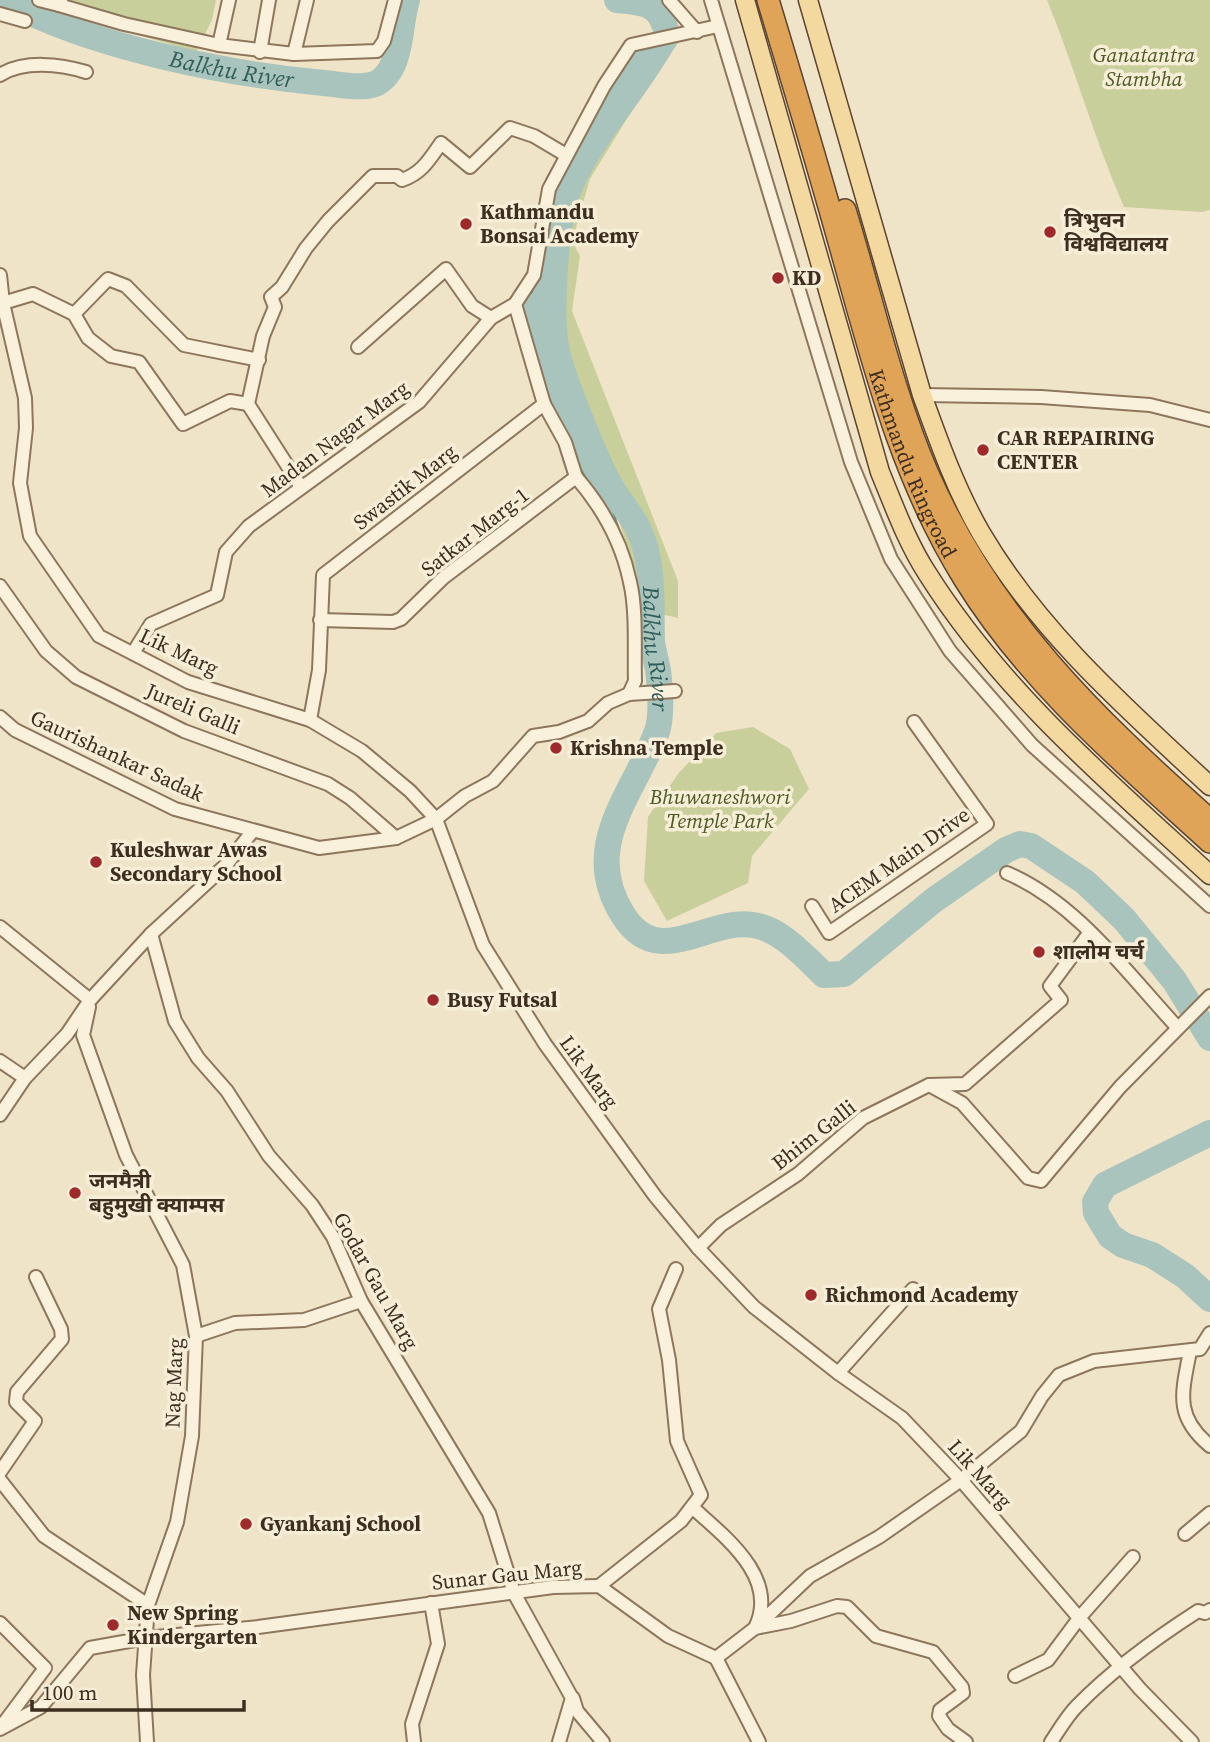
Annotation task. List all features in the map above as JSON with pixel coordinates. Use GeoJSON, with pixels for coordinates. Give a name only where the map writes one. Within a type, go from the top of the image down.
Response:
{"type":"FeatureCollection","features":[{"type":"Feature","properties":{"kind":"highway","name":"Kathmandu Ringroad"},"geometry":{"type":"LineString","coordinates":[[768,0],[881,393],[905,460],[938,533],[972,591],[1036,675],[1103,743],[1210,842]]}},
{"type":"Feature","properties":{"kind":"highway","name":"Kathmandu Ringroad"},"geometry":{"type":"LineString","coordinates":[[784,0],[907,415],[927,471],[951,523],[981,575],[1045,662],[1098,717],[1210,820]]}},
{"type":"Feature","properties":{"kind":"main road"},"geometry":{"type":"LineString","coordinates":[[746,0],[873,448],[904,530],[926,571],[974,639],[1027,702],[1087,762],[1210,875]]}},
{"type":"Feature","properties":{"kind":"main road"},"geometry":{"type":"LineString","coordinates":[[808,0],[922,395],[974,521],[1020,591],[1071,653],[1210,786]]}},
{"type":"Feature","properties":{"kind":"street"},"geometry":{"type":"LineString","coordinates":[[39,0],[60,2],[124,24],[219,45],[294,54],[377,51],[384,41],[395,0]]}},
{"type":"Feature","properties":{"kind":"street"},"geometry":{"type":"LineString","coordinates":[[219,45],[229,0]]}},
{"type":"Feature","properties":{"kind":"street"},"geometry":{"type":"LineString","coordinates":[[260,52],[269,0]]}},
{"type":"Feature","properties":{"kind":"street"},"geometry":{"type":"LineString","coordinates":[[294,54],[307,0]]}},
{"type":"Feature","properties":{"kind":"street"},"geometry":{"type":"LineString","coordinates":[[669,0],[692,33],[719,26]]}},
{"type":"Feature","properties":{"kind":"street"},"geometry":{"type":"LineString","coordinates":[[711,0],[851,462],[871,517],[916,601],[950,651],[1023,736],[1210,906]]}},
{"type":"Feature","properties":{"kind":"street"},"geometry":{"type":"LineString","coordinates":[[0,14],[25,21]]}},
{"type":"Feature","properties":{"kind":"street","name":"Madan Nagar Marg"},"geometry":{"type":"LineString","coordinates":[[133,653],[151,624],[217,595],[226,552],[249,526],[419,402],[491,318],[515,304],[533,277],[547,197],[563,153],[631,45],[692,33]]}},
{"type":"Feature","properties":{"kind":"street"},"geometry":{"type":"LineString","coordinates":[[0,75],[12,67],[29,66],[70,67],[86,72]]}},
{"type":"Feature","properties":{"kind":"street"},"geometry":{"type":"LineString","coordinates":[[302,487],[248,404],[263,336],[275,307],[271,297],[282,287],[306,247],[373,176],[397,176],[402,180],[408,178],[421,171],[441,143],[470,167],[510,128],[534,136],[563,153]]}},
{"type":"Feature","properties":{"kind":"street"},"geometry":{"type":"LineString","coordinates":[[358,347],[446,270],[472,306],[491,318]]}},
{"type":"Feature","properties":{"kind":"street","name":"Lik Marg"},"geometry":{"type":"LineString","coordinates":[[0,275],[3,303],[25,398],[26,428],[20,483],[30,536],[99,636],[188,682],[310,720],[362,751],[410,791],[436,819],[483,945],[545,1044],[655,1195],[698,1248],[754,1307],[838,1373],[902,1418],[961,1480],[1122,1668],[1192,1742]]}},
{"type":"Feature","properties":{"kind":"street"},"geometry":{"type":"LineString","coordinates":[[74,314],[108,279],[126,286],[184,345],[216,349],[259,360]]}},
{"type":"Feature","properties":{"kind":"street"},"geometry":{"type":"LineString","coordinates":[[3,303],[33,293],[74,314],[88,338],[111,356],[139,362],[183,424],[230,401],[248,404]]}},
{"type":"Feature","properties":{"kind":"street"},"geometry":{"type":"LineString","coordinates":[[515,304],[544,404],[565,442],[576,477],[597,502],[616,539],[631,584],[635,681],[629,694]]}},
{"type":"Feature","properties":{"kind":"street"},"geometry":{"type":"LineString","coordinates":[[922,395],[1041,397],[1150,405],[1210,420]]}},
{"type":"Feature","properties":{"kind":"street","name":"Swastik Marg"},"geometry":{"type":"LineString","coordinates":[[310,720],[319,670],[323,575],[544,404]]}},
{"type":"Feature","properties":{"kind":"street","name":"Satkar Marg-1"},"geometry":{"type":"LineString","coordinates":[[320,620],[393,622],[401,619],[443,578],[576,477]]}},
{"type":"Feature","properties":{"kind":"street","name":"Jureli Galli"},"geometry":{"type":"LineString","coordinates":[[0,586],[46,651],[76,677],[184,731],[328,784],[350,798],[396,838]]}},
{"type":"Feature","properties":{"kind":"street","name":"Gaurishankar Sadak"},"geometry":{"type":"LineString","coordinates":[[0,717],[15,730],[175,809],[319,848],[396,838],[436,819],[465,796],[493,780],[533,736],[559,732],[588,721],[608,704],[629,694],[676,691]]}},
{"type":"Feature","properties":{"kind":"street","name":"ACEM Main Drive"},"geometry":{"type":"LineString","coordinates":[[812,906],[829,933],[842,921],[987,824],[914,722]]}},
{"type":"Feature","properties":{"kind":"street"},"geometry":{"type":"LineString","coordinates":[[1071,782],[1087,762]]}},
{"type":"Feature","properties":{"kind":"street"},"geometry":{"type":"LineString","coordinates":[[0,1115],[25,1078],[68,1034],[90,1000],[151,934],[226,865],[252,832]]}},
{"type":"Feature","properties":{"kind":"street"},"geometry":{"type":"LineString","coordinates":[[1007,873],[1037,886],[1090,932],[1179,1025]]}},
{"type":"Feature","properties":{"kind":"street"},"geometry":{"type":"LineString","coordinates":[[0,927],[90,1000]]}},
{"type":"Feature","properties":{"kind":"street","name":"Bhim Galli"},"geometry":{"type":"LineString","coordinates":[[698,1248],[721,1225],[798,1174],[863,1118],[929,1085],[965,1084],[1061,1000],[1050,986],[1090,932]]}},
{"type":"Feature","properties":{"kind":"street","name":"Godar Gau Marg"},"geometry":{"type":"LineString","coordinates":[[151,934],[175,1021],[198,1058],[227,1091],[269,1156],[312,1205],[333,1237],[361,1301],[489,1513],[514,1593],[578,1711],[603,1742]]}},
{"type":"Feature","properties":{"kind":"street"},"geometry":{"type":"LineString","coordinates":[[929,1085],[962,1103],[1028,1178],[1041,1181],[1120,1087],[1179,1025],[1208,999]]}},
{"type":"Feature","properties":{"kind":"street","name":"Nag Marg"},"geometry":{"type":"LineString","coordinates":[[90,1000],[83,1035],[126,1155],[183,1265],[196,1336],[192,1436],[177,1522],[148,1605],[143,1675],[147,1742]]}},
{"type":"Feature","properties":{"kind":"street"},"geometry":{"type":"LineString","coordinates":[[0,1061],[25,1078]]}},
{"type":"Feature","properties":{"kind":"street"},"geometry":{"type":"LineString","coordinates":[[598,1586],[681,1521],[701,1495],[677,1441],[669,1360],[659,1309],[676,1269]]}},
{"type":"Feature","properties":{"kind":"street"},"geometry":{"type":"LineString","coordinates":[[0,1472],[35,1421],[16,1402],[17,1392],[62,1339],[61,1329],[36,1277]]}},
{"type":"Feature","properties":{"kind":"street"},"geometry":{"type":"LineString","coordinates":[[838,1373],[913,1289]]}},
{"type":"Feature","properties":{"kind":"street"},"geometry":{"type":"LineString","coordinates":[[196,1336],[235,1323],[304,1320],[361,1301]]}},
{"type":"Feature","properties":{"kind":"street"},"geometry":{"type":"LineString","coordinates":[[759,1742],[716,1658],[755,1628],[810,1576],[879,1537],[961,1480],[1021,1431],[1042,1395],[1059,1375],[1094,1361],[1202,1346],[1181,1400],[1192,1431],[1210,1446]]}},
{"type":"Feature","properties":{"kind":"street"},"geometry":{"type":"LineString","coordinates":[[0,1480],[44,1536],[148,1605]]}},
{"type":"Feature","properties":{"kind":"street"},"geometry":{"type":"LineString","coordinates":[[692,1507],[739,1549],[757,1578],[764,1610],[755,1628]]}},
{"type":"Feature","properties":{"kind":"street"},"geometry":{"type":"LineString","coordinates":[[1185,1534],[1210,1513]]}},
{"type":"Feature","properties":{"kind":"street"},"geometry":{"type":"LineString","coordinates":[[1015,1676],[1048,1660],[1080,1617],[1133,1558]]}},
{"type":"Feature","properties":{"kind":"street","name":"Sunar Gau Marg"},"geometry":{"type":"LineString","coordinates":[[0,1729],[41,1707],[90,1648],[146,1638],[258,1627],[553,1587],[598,1586],[668,1636],[716,1658]]}},
{"type":"Feature","properties":{"kind":"street"},"geometry":{"type":"LineString","coordinates":[[414,1742],[412,1724],[438,1644],[431,1603]]}},
{"type":"Feature","properties":{"kind":"street"},"geometry":{"type":"LineString","coordinates":[[755,1628],[791,1622],[837,1606],[847,1607],[876,1636],[933,1652],[962,1687],[963,1693],[940,1710],[939,1716],[948,1729],[967,1742]]}},
{"type":"Feature","properties":{"kind":"street"},"geometry":{"type":"LineString","coordinates":[[1051,1742],[1076,1707],[1122,1668],[1168,1630],[1198,1611],[1205,1613],[1210,1610]]}},
{"type":"Feature","properties":{"kind":"street"},"geometry":{"type":"LineString","coordinates":[[0,1623],[45,1668],[0,1729]]}},
{"type":"Feature","properties":{"kind":"street"},"geometry":{"type":"LineString","coordinates":[[559,1742],[572,1698]]}},
{"type":"Feature","properties":{"kind":"green space"},"geometry":{"type":"Polygon","coordinates":[[[65,0],[216,0],[212,20],[196,52],[61,12],[65,0]]]}},
{"type":"Feature","properties":{"kind":"green space","name":"Ganatantra Stambha"},"geometry":{"type":"Polygon","coordinates":[[[1047,0],[1210,0],[1210,210],[1202,212],[1124,207],[1047,0]]]}},
{"type":"Feature","properties":{"kind":"green space"},"geometry":{"type":"Polygon","coordinates":[[[679,42],[647,86],[590,179],[572,241],[580,256],[572,311],[678,581],[678,618],[661,614],[645,604],[616,511],[552,343],[547,281],[559,194],[627,84],[657,45],[679,42]]]}},
{"type":"Feature","properties":{"kind":"green space","name":"Bhuwaneshwori Temple Park"},"geometry":{"type":"Polygon","coordinates":[[[753,727],[790,749],[809,789],[752,856],[748,883],[667,921],[644,881],[648,817],[678,774],[716,733],[753,727]]]}},
{"type":"Feature","properties":{"kind":"water","name":"Balkhu River"},"geometry":{"type":"Polygon","coordinates":[[[653,41],[623,81],[555,191],[543,278],[548,340],[612,508],[642,601],[607,514],[573,456],[544,389],[521,302],[532,292],[540,201],[547,178],[619,55],[653,41]]]}},
{"type":"Feature","properties":{"kind":"waterway","name":"Balkhu River"},"geometry":{"type":"LineString","coordinates":[[5,0],[77,32],[160,56],[245,73],[358,86],[377,83],[392,68],[407,0]]}},
{"type":"Feature","properties":{"kind":"waterway","name":"Balkhu River"},"geometry":{"type":"LineString","coordinates":[[617,0],[644,4],[656,10],[667,34],[592,146],[571,184],[558,235],[553,310],[556,347],[571,396],[604,474],[641,535],[650,573],[652,641],[658,670],[660,711],[656,734],[614,822],[608,844],[607,867],[611,890],[623,915],[637,931],[651,939],[667,941],[718,928],[753,925],[773,932],[792,944],[824,975],[844,974],[934,900],[1006,850],[1020,844],[1031,846],[1085,882],[1124,919],[1174,980],[1210,1038]]}},
{"type":"Feature","properties":{"kind":"waterway","name":"Balkhu River"},"geometry":{"type":"LineString","coordinates":[[1210,1133],[1105,1185],[1095,1202],[1096,1213],[1110,1236],[1123,1245],[1152,1255],[1185,1276],[1210,1299]]}},
{"type":"Feature","properties":{"kind":"place","name":"Kathmandu Bonsai Academy"},"geometry":{"type":"Point","coordinates":[466,224]}},
{"type":"Feature","properties":{"kind":"place","name":"त्रिभुवन विश्वविद्यालय"},"geometry":{"type":"Point","coordinates":[1050,232]}},
{"type":"Feature","properties":{"kind":"place","name":"KD"},"geometry":{"type":"Point","coordinates":[778,278]}},
{"type":"Feature","properties":{"kind":"place","name":"CAR REPAIRING CENTER"},"geometry":{"type":"Point","coordinates":[983,450]}},
{"type":"Feature","properties":{"kind":"place","name":"Krishna Temple"},"geometry":{"type":"Point","coordinates":[556,748]}},
{"type":"Feature","properties":{"kind":"place","name":"Kuleshwar Awas Secondary School"},"geometry":{"type":"Point","coordinates":[96,862]}},
{"type":"Feature","properties":{"kind":"place","name":"शालोम चर्च"},"geometry":{"type":"Point","coordinates":[1039,952]}},
{"type":"Feature","properties":{"kind":"place","name":"Busy Futsal"},"geometry":{"type":"Point","coordinates":[433,1000]}},
{"type":"Feature","properties":{"kind":"place","name":"जनमैत्री बहुमुखी क्याम्पस"},"geometry":{"type":"Point","coordinates":[75,1193]}},
{"type":"Feature","properties":{"kind":"place","name":"Richmond Academy"},"geometry":{"type":"Point","coordinates":[811,1295]}},
{"type":"Feature","properties":{"kind":"place","name":"Gyankanj School"},"geometry":{"type":"Point","coordinates":[246,1524]}},
{"type":"Feature","properties":{"kind":"place","name":"New Spring Kindergarten"},"geometry":{"type":"Point","coordinates":[113,1625]}}]}
